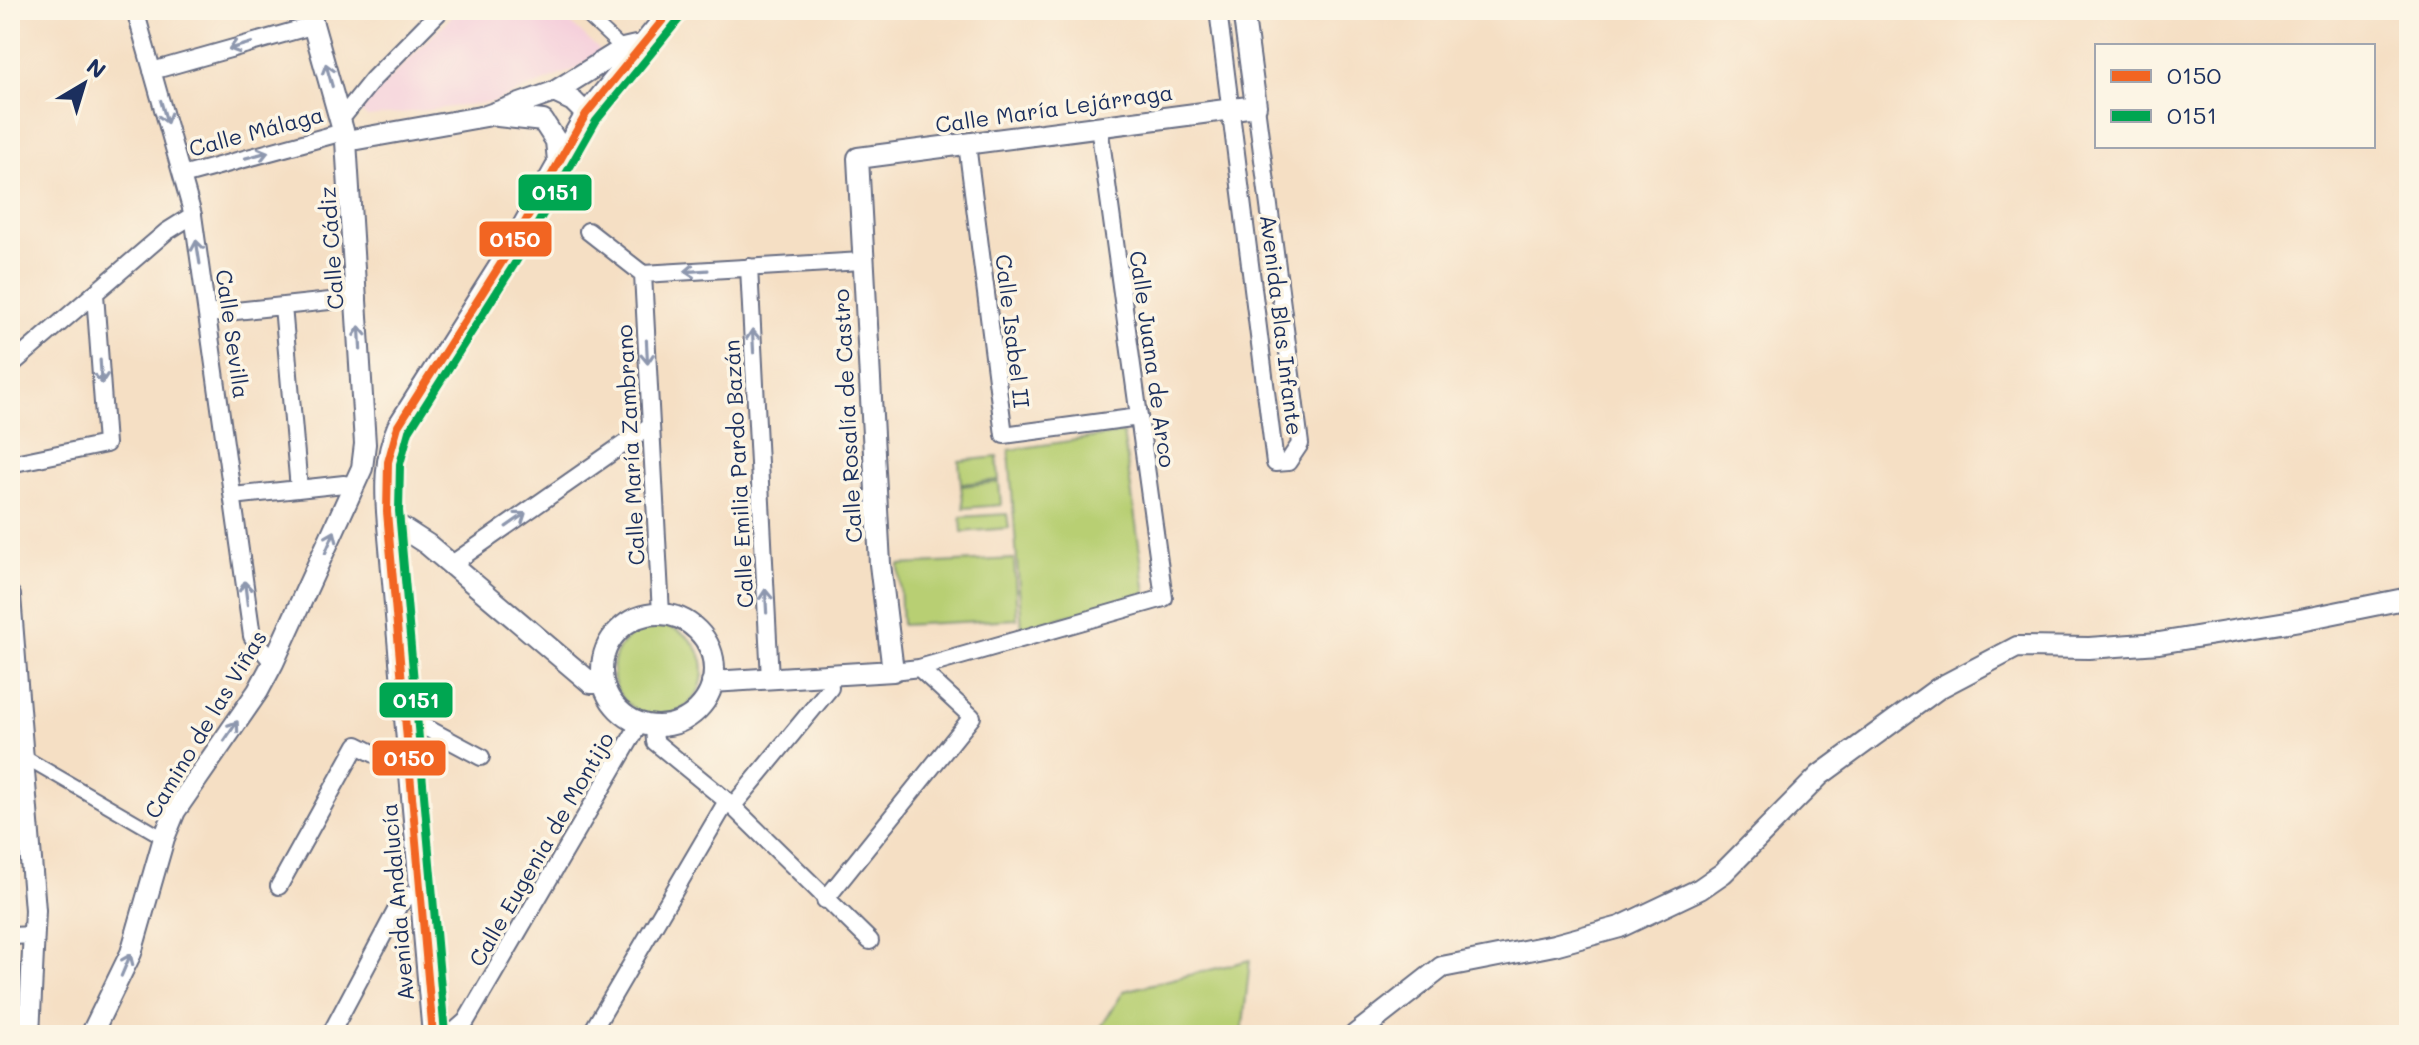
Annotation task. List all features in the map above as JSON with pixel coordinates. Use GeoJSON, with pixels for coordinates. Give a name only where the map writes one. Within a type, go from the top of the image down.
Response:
{"type":"FeatureCollection","features":[{"type":"Feature","properties":{"kind":"street","name":"Calle Sevilla"},"geometry":{"type":"LineString","coordinates":[[135,10],[193,215],[252,636],[273,663]]}},
{"type":"Feature","properties":{"kind":"street"},"geometry":{"type":"LineString","coordinates":[[343,124],[373,79],[441,10]]}},
{"type":"Feature","properties":{"kind":"street"},"geometry":{"type":"LineString","coordinates":[[581,10],[631,47]]}},
{"type":"Feature","properties":{"kind":"street","name":"Avenida Andalucía"},"geometry":{"type":"LineString","coordinates":[[433,1035],[387,516],[390,445],[398,426],[507,254],[581,122],[631,47],[671,10]]}},
{"type":"Feature","properties":{"kind":"street","name":"Avenida Blas Infante"},"geometry":{"type":"LineString","coordinates":[[1218,10],[1275,463],[1288,462],[1300,444],[1243,10]]}},
{"type":"Feature","properties":{"kind":"street"},"geometry":{"type":"LineString","coordinates":[[152,71],[312,17]]}},
{"type":"Feature","properties":{"kind":"street","name":"Calle Cádiz"},"geometry":{"type":"LineString","coordinates":[[312,17],[343,124],[358,298],[363,416],[358,478]]}},
{"type":"Feature","properties":{"kind":"street","name":"Calle Málaga"},"geometry":{"type":"LineString","coordinates":[[182,176],[343,124],[396,133],[486,116],[554,92],[631,47]]}},
{"type":"Feature","properties":{"kind":"street"},"geometry":{"type":"LineString","coordinates":[[554,92],[573,101],[581,122]]}},
{"type":"Feature","properties":{"kind":"street","name":"Calle María Lejárraga"},"geometry":{"type":"LineString","coordinates":[[858,158],[1256,106]]}},
{"type":"Feature","properties":{"kind":"street","name":"Calle Málaga"},"geometry":{"type":"LineString","coordinates":[[486,116],[581,122]]}},
{"type":"Feature","properties":{"kind":"street"},"geometry":{"type":"LineString","coordinates":[[543,121],[556,141],[558,161]]}},
{"type":"Feature","properties":{"kind":"street","name":"Calle Juana de Arco"},"geometry":{"type":"LineString","coordinates":[[919,668],[1164,598],[1099,126]]}},
{"type":"Feature","properties":{"kind":"street","name":"Calle Isabel II"},"geometry":{"type":"LineString","coordinates":[[967,144],[1004,435],[1139,417]]}},
{"type":"Feature","properties":{"kind":"street","name":"Calle Rosalía de Castro"},"geometry":{"type":"LineString","coordinates":[[858,158],[880,564],[893,671]]}},
{"type":"Feature","properties":{"kind":"street"},"geometry":{"type":"LineString","coordinates":[[10,366],[166,232],[193,215]]}},
{"type":"Feature","properties":{"kind":"street"},"geometry":{"type":"LineString","coordinates":[[588,231],[643,274],[862,261]]}},
{"type":"Feature","properties":{"kind":"street","name":"Calle Emilia Pardo Bazán"},"geometry":{"type":"LineString","coordinates":[[749,267],[770,679]]}},
{"type":"Feature","properties":{"kind":"street","name":"Calle María Zambrano"},"geometry":{"type":"LineString","coordinates":[[643,274],[661,614]]}},
{"type":"Feature","properties":{"kind":"street"},"geometry":{"type":"LineString","coordinates":[[10,464],[106,444],[95,294]]}},
{"type":"Feature","properties":{"kind":"street"},"geometry":{"type":"LineString","coordinates":[[208,314],[358,298]]}},
{"type":"Feature","properties":{"kind":"street"},"geometry":{"type":"LineString","coordinates":[[283,306],[299,489]]}},
{"type":"Feature","properties":{"kind":"street"},"geometry":{"type":"LineString","coordinates":[[363,416],[377,431],[398,426]]}},
{"type":"Feature","properties":{"kind":"street"},"geometry":{"type":"LineString","coordinates":[[452,564],[651,425]]}},
{"type":"Feature","properties":{"kind":"street"},"geometry":{"type":"LineString","coordinates":[[233,496],[344,484],[358,478],[390,445]]}},
{"type":"Feature","properties":{"kind":"street"},"geometry":{"type":"LineString","coordinates":[[358,478],[374,493],[387,516],[452,564],[591,683],[603,683]]}},
{"type":"Feature","properties":{"kind":"street","name":"Camino de las Viñas"},"geometry":{"type":"LineString","coordinates":[[91,1035],[131,953],[164,838],[175,811],[250,703],[273,663],[358,478]]}},
{"type":"Feature","properties":{"kind":"street"},"geometry":{"type":"LineString","coordinates":[[393,569],[411,551],[427,544]]}},
{"type":"Feature","properties":{"kind":"street"},"geometry":{"type":"LineString","coordinates":[[10,596],[14,726],[21,755],[19,831],[35,935],[29,1035]]}},
{"type":"Feature","properties":{"kind":"street"},"geometry":{"type":"LineString","coordinates":[[1355,1035],[1442,967],[1554,945],[1620,927],[1700,889],[1723,873],[1820,775],[1939,688],[2017,647],[2089,648],[2159,643],[2409,598]]}},
{"type":"Feature","properties":{"kind":"street"},"geometry":{"type":"LineString","coordinates":[[647,725],[686,718],[699,708],[712,682],[711,651],[703,637],[691,625],[661,614],[635,618],[612,637],[601,665],[603,683],[616,707],[647,725],[655,742],[729,804],[870,941]]}},
{"type":"Feature","properties":{"kind":"street"},"geometry":{"type":"LineString","coordinates":[[712,682],[919,668],[972,717],[825,900]]}},
{"type":"Feature","properties":{"kind":"street"},"geometry":{"type":"LineString","coordinates":[[590,1035],[729,804],[830,688],[829,675]]}},
{"type":"Feature","properties":{"kind":"street"},"geometry":{"type":"LineString","coordinates":[[406,717],[481,757]]}},
{"type":"Feature","properties":{"kind":"street","name":"Calle Eugenia de Montijo"},"geometry":{"type":"LineString","coordinates":[[450,1035],[466,1021],[647,725]]}},
{"type":"Feature","properties":{"kind":"street"},"geometry":{"type":"LineString","coordinates":[[279,886],[357,745],[410,772]]}},
{"type":"Feature","properties":{"kind":"street"},"geometry":{"type":"LineString","coordinates":[[21,755],[164,838]]}},
{"type":"Feature","properties":{"kind":"street"},"geometry":{"type":"LineString","coordinates":[[330,1035],[399,905],[409,895],[421,893]]}},
{"type":"Feature","properties":{"kind":"street"},"geometry":{"type":"LineString","coordinates":[[10,936],[35,935]]}},
{"type":"Feature","properties":{"kind":"shaded area"},"geometry":{"type":"Polygon","coordinates":[[[458,10],[556,10],[601,51],[575,69],[494,102],[368,117],[358,111],[458,10]]]}},
{"type":"Feature","properties":{"kind":"green space"},"geometry":{"type":"Polygon","coordinates":[[[1123,433],[1146,593],[1022,629],[1009,450],[1123,433]]]}},
{"type":"Feature","properties":{"kind":"green space"},"geometry":{"type":"Polygon","coordinates":[[[997,457],[999,480],[961,484],[959,461],[997,457]]]}},
{"type":"Feature","properties":{"kind":"green space"},"geometry":{"type":"Polygon","coordinates":[[[999,482],[1001,505],[964,508],[961,486],[999,482]]]}},
{"type":"Feature","properties":{"kind":"green space"},"geometry":{"type":"Polygon","coordinates":[[[1007,514],[1009,528],[962,532],[961,517],[1007,514]]]}},
{"type":"Feature","properties":{"kind":"green space"},"geometry":{"type":"Polygon","coordinates":[[[1014,559],[1017,619],[902,625],[899,565],[1014,559]]]}},
{"type":"Feature","properties":{"kind":"green space"},"geometry":{"type":"Polygon","coordinates":[[[658,626],[675,629],[690,639],[700,654],[703,671],[700,688],[690,703],[675,713],[658,716],[641,713],[626,703],[616,688],[613,671],[616,654],[626,639],[641,629],[658,626]]]}},
{"type":"Feature","properties":{"kind":"green space"},"geometry":{"type":"Polygon","coordinates":[[[1250,960],[1242,1035],[1096,1035],[1124,991],[1250,960]]]}},
{"type":"Feature","properties":{"kind":"transit line","name":"0150"},"geometry":{"type":"LineString","coordinates":[[433,1035],[387,512],[388,462],[398,426],[507,254],[586,114],[671,10]]}},
{"type":"Feature","properties":{"kind":"transit line","name":"0151"},"geometry":{"type":"LineString","coordinates":[[445,1034],[399,511],[400,464],[409,431],[517,260],[596,121],[680,18]]}}]}
